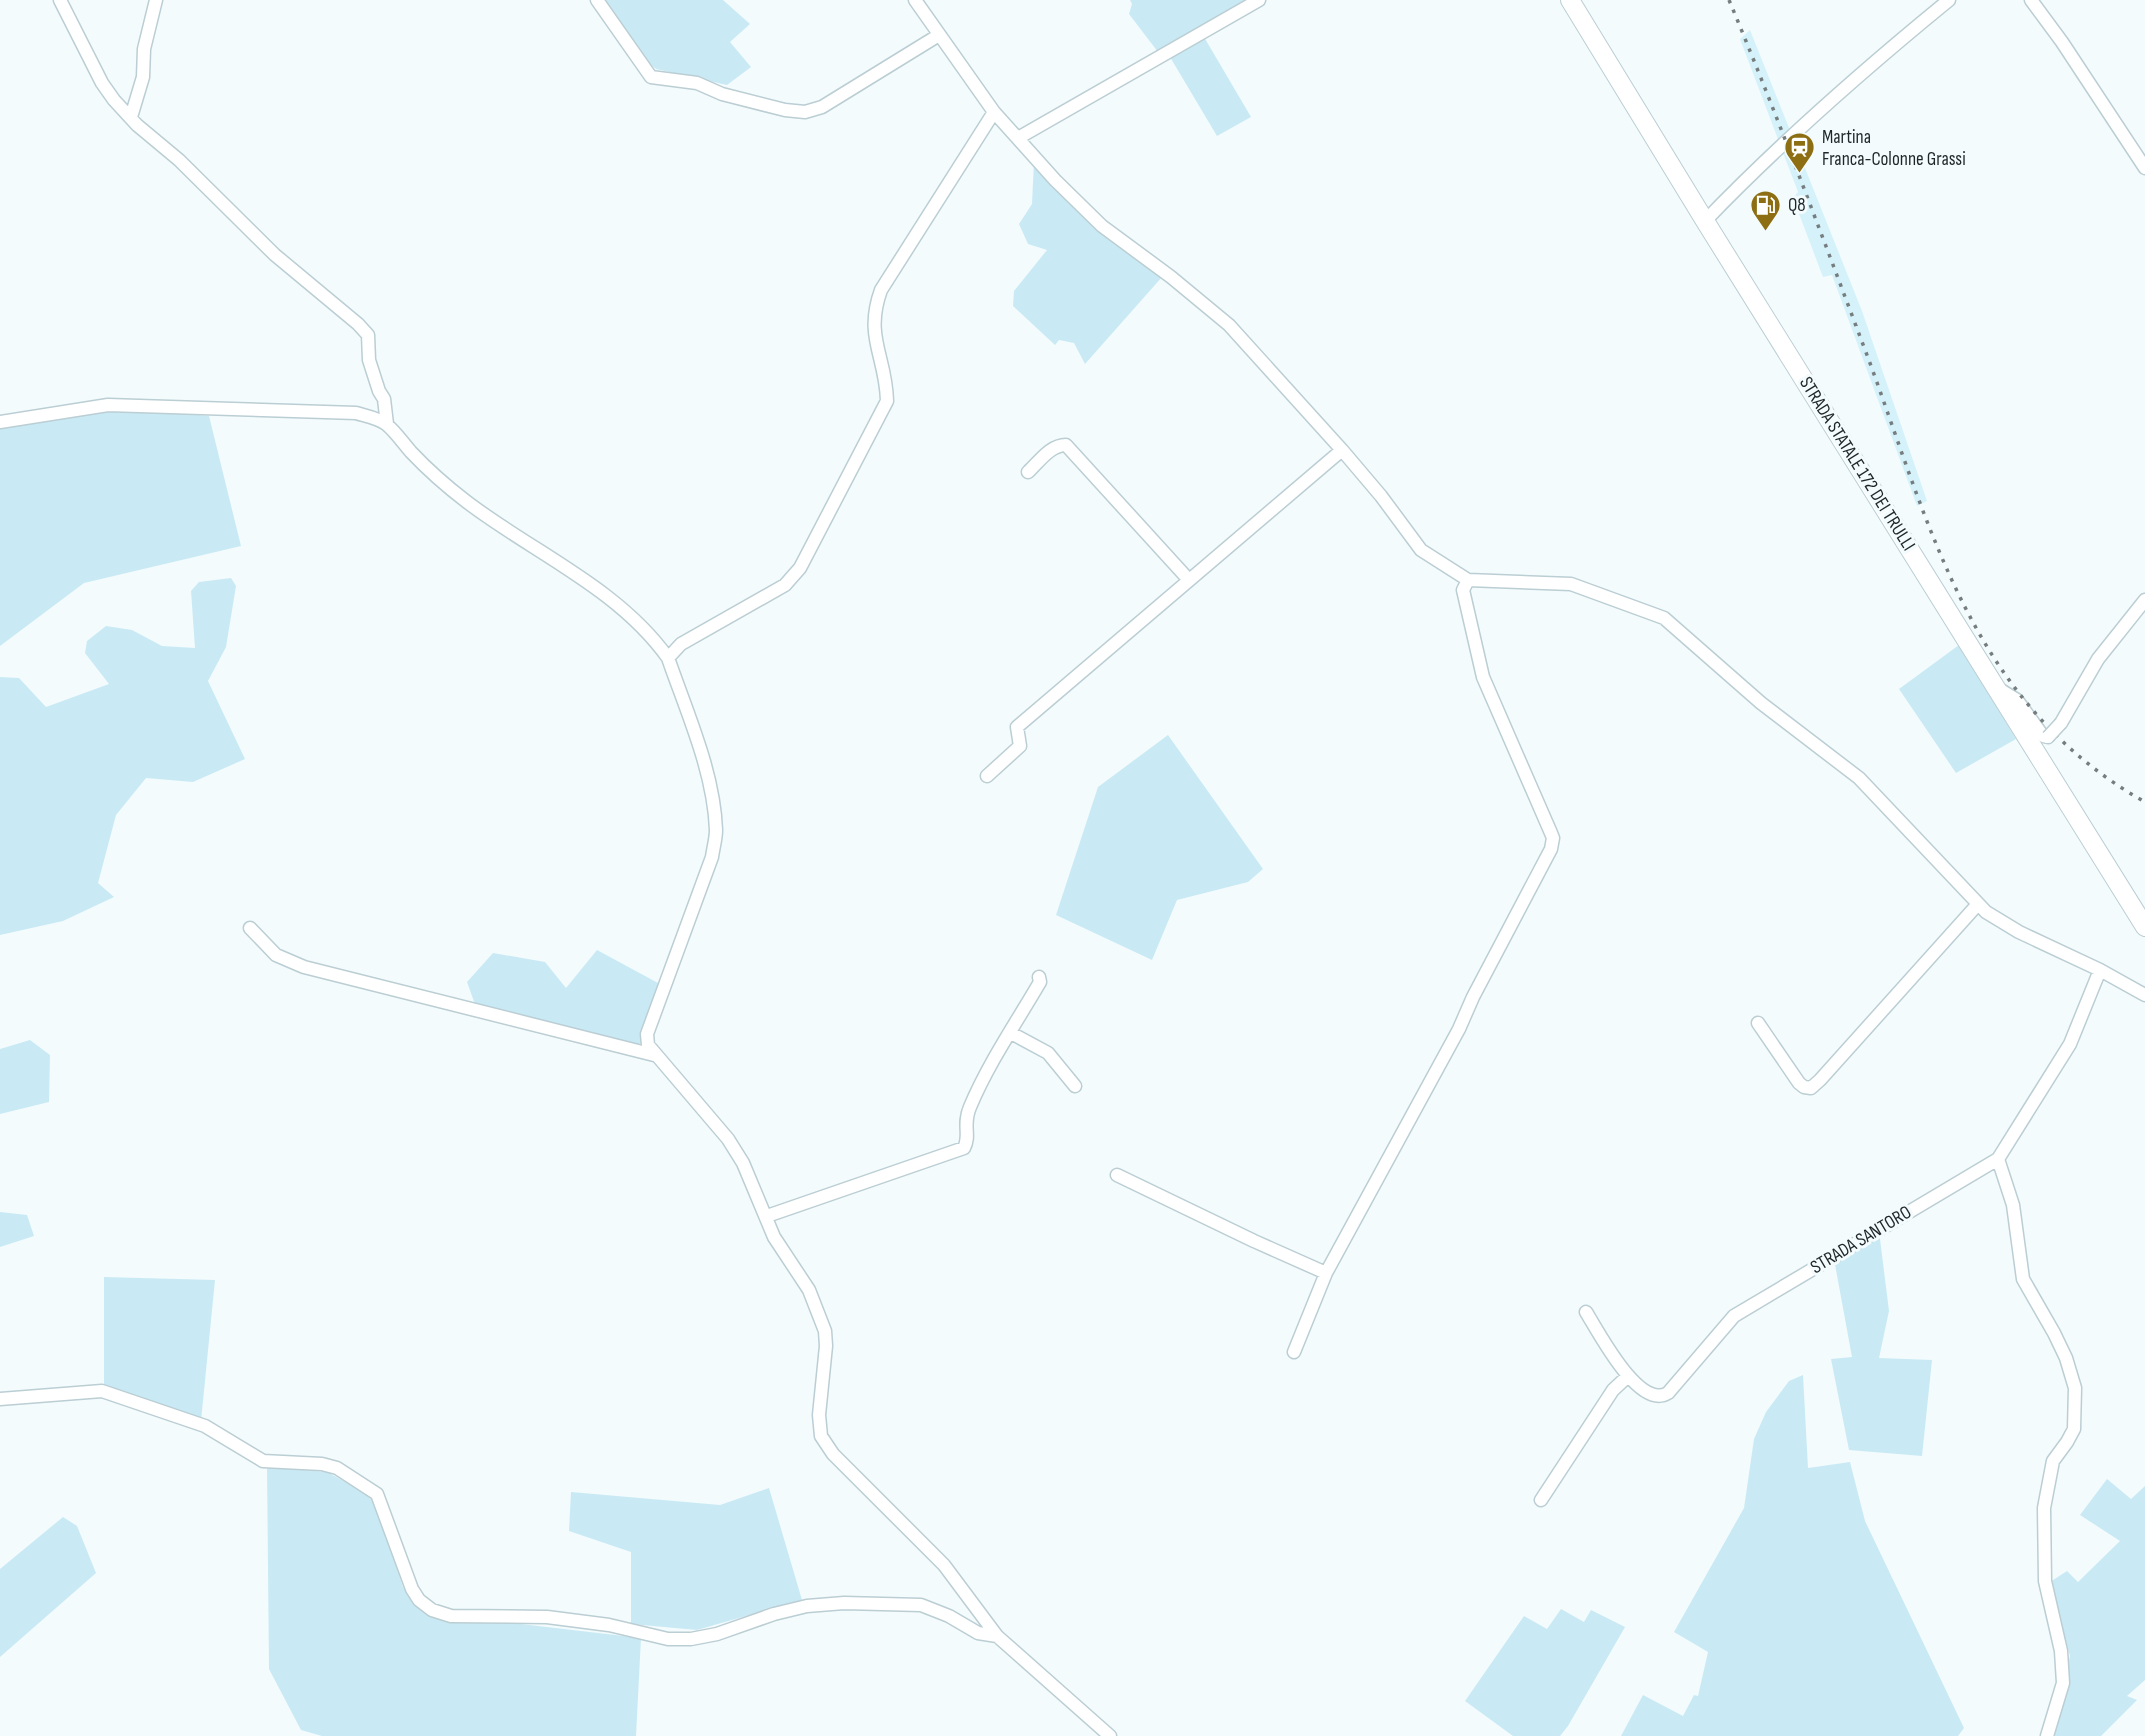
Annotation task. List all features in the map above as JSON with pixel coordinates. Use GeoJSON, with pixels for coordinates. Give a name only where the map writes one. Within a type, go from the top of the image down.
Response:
{"type":"FeatureCollection","features":[{"type":"Feature","properties":{"kind":"main road","name":"STRADA STATALE 172 DEI TRULLI"},"geometry":{"type":"LineString","coordinates":[[1570,0],[2145,928]]}},
{"type":"Feature","properties":{"kind":"street"},"geometry":{"type":"LineString","coordinates":[[60,0],[102,83],[131,117],[179,160],[275,255],[368,335],[369,360],[384,399],[387,425]]}},
{"type":"Feature","properties":{"kind":"street"},"geometry":{"type":"LineString","coordinates":[[131,117],[143,77],[144,49],[156,0]]}},
{"type":"Feature","properties":{"kind":"street"},"geometry":{"type":"LineString","coordinates":[[597,0],[651,76],[696,83],[722,94],[785,110],[805,111],[822,107],[939,34]]}},
{"type":"Feature","properties":{"kind":"street"},"geometry":{"type":"LineString","coordinates":[[915,0],[994,112],[1055,180],[1102,226],[1171,277],[1229,326],[1342,450],[1381,496],[1421,551],[1468,580],[1571,584],[1664,618],[1761,703],[1859,778],[1986,912],[2019,932],[2100,970],[2145,995]]}},
{"type":"Feature","properties":{"kind":"street"},"geometry":{"type":"LineString","coordinates":[[1018,138],[1259,0]]}},
{"type":"Feature","properties":{"kind":"street"},"geometry":{"type":"LineString","coordinates":[[1705,221],[1760,164],[1821,107],[1950,0]]}},
{"type":"Feature","properties":{"kind":"street"},"geometry":{"type":"LineString","coordinates":[[2031,0],[2145,168]]}},
{"type":"Feature","properties":{"kind":"street"},"geometry":{"type":"LineString","coordinates":[[668,658],[681,644],[785,585],[809,554],[887,401],[886,384],[874,332],[874,310],[881,290],[994,112]]}},
{"type":"Feature","properties":{"kind":"street"},"geometry":{"type":"LineString","coordinates":[[0,422],[108,405],[356,413],[387,425],[434,476],[492,521],[593,586],[626,613],[668,658],[699,745],[716,832],[712,857],[647,1034],[648,1045],[728,1139],[743,1163],[774,1237],[809,1290],[825,1331],[819,1415],[821,1436],[833,1454],[944,1565],[997,1636],[1110,1736]]}},
{"type":"Feature","properties":{"kind":"street"},"geometry":{"type":"LineString","coordinates":[[1028,472],[1051,449],[1066,444],[1189,580]]}},
{"type":"Feature","properties":{"kind":"street"},"geometry":{"type":"LineString","coordinates":[[987,776],[1020,746],[1017,727],[1342,450]]}},
{"type":"Feature","properties":{"kind":"street"},"geometry":{"type":"LineString","coordinates":[[1294,1352],[1326,1273],[1458,1030],[1550,849],[1551,833],[1483,677],[1463,590],[1468,580]]}},
{"type":"Feature","properties":{"kind":"street"},"geometry":{"type":"LineString","coordinates":[[1996,687],[2017,700],[2043,736],[2048,737],[2061,723],[2098,659],[2145,600]]}},
{"type":"Feature","properties":{"kind":"street"},"geometry":{"type":"LineString","coordinates":[[1758,1023],[1799,1083],[1811,1088],[1978,904]]}},
{"type":"Feature","properties":{"kind":"street"},"geometry":{"type":"LineString","coordinates":[[250,928],[276,956],[304,967],[654,1055]]}},
{"type":"Feature","properties":{"kind":"street","name":"STRADA SANTORO"},"geometry":{"type":"LineString","coordinates":[[1586,1312],[1628,1376],[1647,1392],[1658,1397],[1663,1396],[1734,1316],[1998,1159],[2070,1044],[2100,970]]}},
{"type":"Feature","properties":{"kind":"street"},"geometry":{"type":"LineString","coordinates":[[766,1216],[964,1148],[968,1141],[964,1125],[966,1115],[1040,982],[1039,977]]}},
{"type":"Feature","properties":{"kind":"street"},"geometry":{"type":"LineString","coordinates":[[1011,1033],[1048,1053],[1075,1086]]}},
{"type":"Feature","properties":{"kind":"street"},"geometry":{"type":"LineString","coordinates":[[1998,1159],[2012,1205],[2023,1279],[2066,1358],[2075,1388],[2074,1429],[2053,1461],[2044,1508],[2045,1581],[2061,1651],[2063,1683],[2047,1736]]}},
{"type":"Feature","properties":{"kind":"street"},"geometry":{"type":"LineString","coordinates":[[1117,1175],[1326,1273]]}},
{"type":"Feature","properties":{"kind":"street"},"geometry":{"type":"LineString","coordinates":[[1541,1500],[1613,1390],[1628,1376]]}},
{"type":"Feature","properties":{"kind":"street"},"geometry":{"type":"LineString","coordinates":[[0,1399],[102,1391],[205,1426],[262,1461],[322,1464],[337,1468],[377,1494],[412,1589],[419,1600],[432,1610],[451,1616],[547,1617],[609,1625],[668,1639],[691,1639],[717,1634],[774,1614],[807,1606],[844,1603],[921,1605],[949,1616],[978,1633],[997,1636]]}},
{"type":"Feature","properties":{"kind":"shaded area"},"geometry":{"type":"Polygon","coordinates":[[[604,0],[723,0],[750,24],[730,42],[751,67],[727,85],[656,69],[643,58],[604,0]]]}},
{"type":"Feature","properties":{"kind":"shaded area"},"geometry":{"type":"Polygon","coordinates":[[[1130,0],[1256,0],[1204,37],[1251,117],[1217,136],[1170,57],[1158,52],[1129,14],[1132,4],[1130,0]]]}},
{"type":"Feature","properties":{"kind":"shaded area"},"geometry":{"type":"Polygon","coordinates":[[[1750,30],[1862,311],[1927,501],[1917,506],[1832,275],[1823,277],[1793,198],[1798,192],[1740,39],[1750,30]]]}},
{"type":"Feature","properties":{"kind":"shaded area"},"geometry":{"type":"Polygon","coordinates":[[[1034,161],[1162,277],[1085,364],[1074,343],[1059,340],[1055,345],[1013,306],[1014,291],[1047,250],[1028,244],[1019,224],[1032,204],[1034,161]]]}},
{"type":"Feature","properties":{"kind":"shaded area"},"geometry":{"type":"Polygon","coordinates":[[[99,406],[209,416],[241,546],[84,583],[0,646],[0,429],[99,406]]]}},
{"type":"Feature","properties":{"kind":"shaded area"},"geometry":{"type":"Polygon","coordinates":[[[231,578],[236,586],[226,647],[208,681],[245,759],[193,782],[146,778],[116,815],[98,883],[114,897],[63,921],[0,935],[0,677],[19,678],[46,707],[109,684],[85,653],[87,641],[106,626],[132,630],[162,646],[195,648],[191,591],[199,582],[231,578]]]}},
{"type":"Feature","properties":{"kind":"shaded area"},"geometry":{"type":"Polygon","coordinates":[[[1959,645],[2016,739],[1956,773],[1899,689],[1959,645]]]}},
{"type":"Feature","properties":{"kind":"shaded area"},"geometry":{"type":"Polygon","coordinates":[[[1168,735],[1263,869],[1248,882],[1177,900],[1152,960],[1056,915],[1098,787],[1168,735]]]}},
{"type":"Feature","properties":{"kind":"shaded area"},"geometry":{"type":"Polygon","coordinates":[[[597,950],[658,983],[644,1041],[637,1045],[476,1007],[467,982],[493,953],[545,962],[566,988],[597,950]]]}},
{"type":"Feature","properties":{"kind":"shaded area"},"geometry":{"type":"Polygon","coordinates":[[[30,1040],[50,1055],[49,1102],[0,1114],[0,1049],[30,1040]]]}},
{"type":"Feature","properties":{"kind":"shaded area"},"geometry":{"type":"Polygon","coordinates":[[[0,1212],[27,1215],[34,1236],[0,1247],[0,1212]]]}},
{"type":"Feature","properties":{"kind":"shaded area"},"geometry":{"type":"Polygon","coordinates":[[[1879,1231],[1889,1311],[1879,1358],[1932,1360],[1922,1456],[1849,1450],[1831,1359],[1852,1357],[1834,1259],[1879,1231]]]}},
{"type":"Feature","properties":{"kind":"shaded area"},"geometry":{"type":"Polygon","coordinates":[[[104,1277],[215,1280],[201,1421],[104,1385],[104,1277]]]}},
{"type":"Feature","properties":{"kind":"shaded area"},"geometry":{"type":"Polygon","coordinates":[[[1803,1375],[1808,1468],[1850,1462],[1865,1521],[1964,1728],[1958,1736],[1621,1736],[1643,1695],[1683,1716],[1694,1695],[1698,1696],[1708,1652],[1674,1632],[1744,1508],[1754,1439],[1766,1412],[1789,1381],[1803,1375]]]}},
{"type":"Feature","properties":{"kind":"shaded area"},"geometry":{"type":"Polygon","coordinates":[[[267,1467],[327,1472],[362,1491],[376,1504],[403,1587],[427,1613],[641,1638],[636,1736],[322,1736],[301,1730],[269,1669],[267,1467]]]}},
{"type":"Feature","properties":{"kind":"shaded area"},"geometry":{"type":"Polygon","coordinates":[[[2107,1479],[2131,1499],[2145,1486],[2145,1680],[2127,1696],[2137,1700],[2101,1736],[2052,1736],[2070,1656],[2050,1582],[2067,1571],[2078,1582],[2120,1541],[2080,1515],[2107,1479]]]}},
{"type":"Feature","properties":{"kind":"shaded area"},"geometry":{"type":"Polygon","coordinates":[[[769,1488],[802,1600],[697,1630],[631,1624],[631,1552],[569,1531],[571,1492],[720,1505],[769,1488]]]}},
{"type":"Feature","properties":{"kind":"shaded area"},"geometry":{"type":"Polygon","coordinates":[[[63,1517],[77,1526],[96,1573],[0,1657],[0,1569],[63,1517]]]}},
{"type":"Feature","properties":{"kind":"shaded area"},"geometry":{"type":"Polygon","coordinates":[[[1561,1609],[1584,1622],[1591,1610],[1625,1627],[1560,1736],[1513,1736],[1465,1701],[1524,1616],[1547,1629],[1561,1609]]]}},
{"type":"Feature","properties":{"kind":"railway"},"geometry":{"type":"LineString","coordinates":[[1729,0],[1867,355],[1937,547],[1965,607],[1997,663],[2037,715],[2086,762],[2145,802]]}},
{"type":"Feature","properties":{"kind":"place","name":"Martina Franca-Colonne Grassi"},"geometry":{"type":"Point","coordinates":[1799,175]}},
{"type":"Feature","properties":{"kind":"place","name":"Q8"},"geometry":{"type":"Point","coordinates":[1765,232]}}]}
